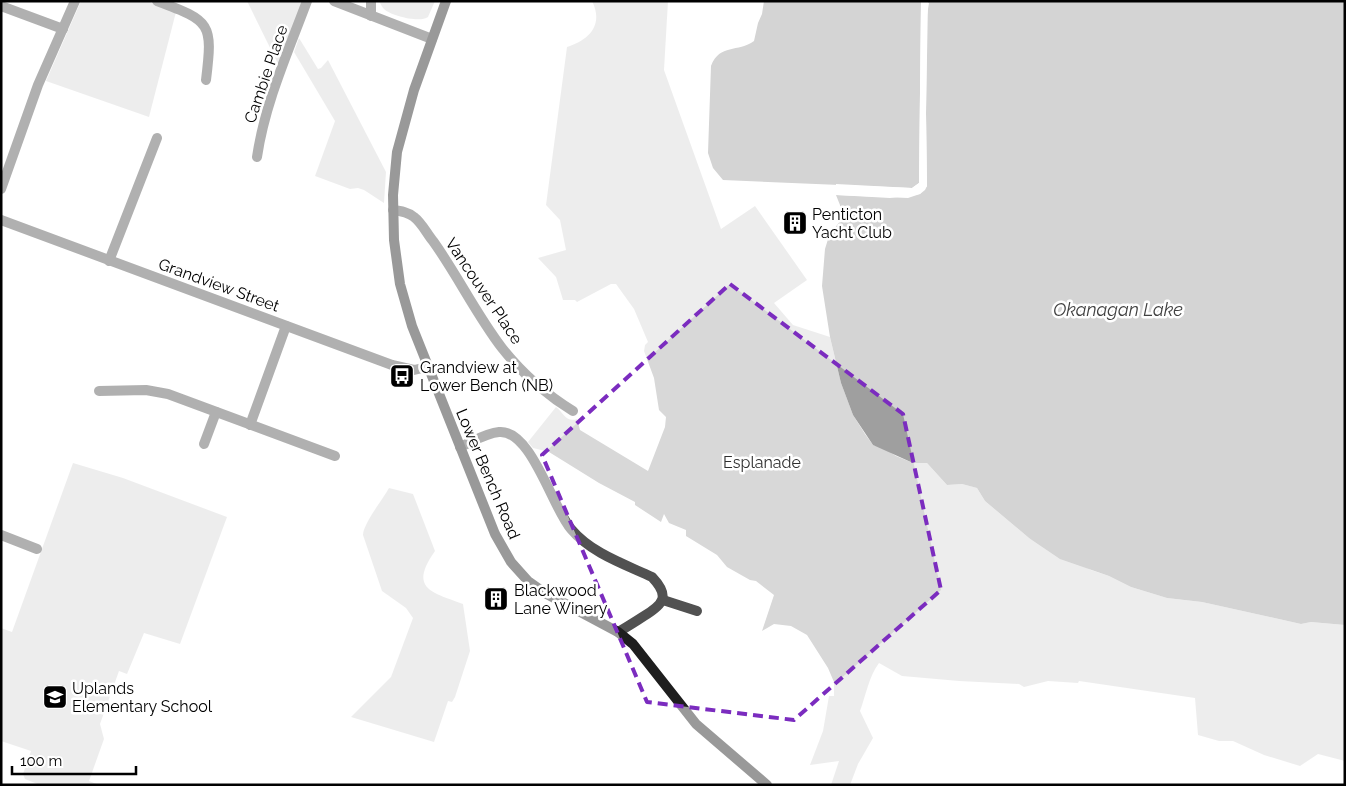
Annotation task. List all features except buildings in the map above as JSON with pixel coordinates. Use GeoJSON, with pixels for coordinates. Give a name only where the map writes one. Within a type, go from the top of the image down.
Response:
{"type":"FeatureCollection","features":[{"type":"Feature","properties":{"kind":"street"},"geometry":{"type":"LineString","coordinates":[[1,190],[38,86],[75,1]]}},
{"type":"Feature","properties":{"kind":"street"},"geometry":{"type":"LineString","coordinates":[[157,1],[187,13],[203,24],[207,30],[210,38],[210,49],[206,80]]}},
{"type":"Feature","properties":{"kind":"street","name":"Cambie Place"},"geometry":{"type":"LineString","coordinates":[[257,157],[260,134],[307,1]]}},
{"type":"Feature","properties":{"kind":"street"},"geometry":{"type":"LineString","coordinates":[[334,1],[432,39]]}},
{"type":"Feature","properties":{"kind":"street"},"geometry":{"type":"LineString","coordinates":[[371,1],[371,16]]}},
{"type":"Feature","properties":{"kind":"street","name":"Lower Bench Road"},"geometry":{"type":"LineString","coordinates":[[446,1],[404,121],[394,172],[394,240],[404,304],[427,367],[495,534],[503,550],[520,573],[541,590],[618,632],[639,650],[696,724],[767,785]]}},
{"type":"Feature","properties":{"kind":"street"},"geometry":{"type":"LineString","coordinates":[[1,6],[63,29]]}},
{"type":"Feature","properties":{"kind":"street"},"geometry":{"type":"LineString","coordinates":[[109,261],[157,138]]}},
{"type":"Feature","properties":{"kind":"street","name":"Vancouver Place"},"geometry":{"type":"LineString","coordinates":[[393,210],[408,213],[417,219],[447,261],[479,315],[502,348],[527,375],[558,402],[573,411]]}},
{"type":"Feature","properties":{"kind":"street","name":"Grandview Street"},"geometry":{"type":"LineString","coordinates":[[1,220],[392,365],[414,370],[427,367]]}},
{"type":"Feature","properties":{"kind":"street"},"geometry":{"type":"LineString","coordinates":[[250,425],[286,326]]}},
{"type":"Feature","properties":{"kind":"street"},"geometry":{"type":"LineString","coordinates":[[99,391],[132,389],[157,392],[335,456]]}},
{"type":"Feature","properties":{"kind":"street"},"geometry":{"type":"LineString","coordinates":[[204,444],[216,412]]}},
{"type":"Feature","properties":{"kind":"street"},"geometry":{"type":"LineString","coordinates":[[460,447],[500,431],[516,438],[533,458],[557,509],[572,531],[597,551],[652,577],[663,593],[663,600],[658,607],[618,632]]}},
{"type":"Feature","properties":{"kind":"street"},"geometry":{"type":"LineString","coordinates":[[1,536],[37,548]]}},
{"type":"Feature","properties":{"kind":"street"},"geometry":{"type":"LineString","coordinates":[[663,600],[697,612]]}},
{"type":"Feature","properties":{"kind":"highlighted area"},"geometry":{"type":"Polygon","coordinates":[[[730,284],[903,414],[941,590],[794,720],[647,702],[542,455],[730,284]]]}},
{"type":"Feature","properties":{"kind":"green space"},"geometry":{"type":"Polygon","coordinates":[[[81,1],[147,1],[176,12],[149,117],[46,81],[81,1]]]}},
{"type":"Feature","properties":{"kind":"green space"},"geometry":{"type":"Polygon","coordinates":[[[247,1],[301,1],[302,5],[279,66],[247,1]]]}},
{"type":"Feature","properties":{"kind":"green space"},"geometry":{"type":"Polygon","coordinates":[[[379,1],[435,1],[428,17],[419,19],[406,18],[388,12],[379,1]]]}},
{"type":"Feature","properties":{"kind":"green space","name":"Esplanade"},"geometry":{"type":"Polygon","coordinates":[[[592,1],[668,1],[664,70],[721,229],[755,206],[807,280],[774,303],[793,325],[830,337],[841,383],[853,415],[873,445],[913,463],[927,463],[947,485],[962,484],[977,488],[985,501],[1029,538],[1091,570],[1109,576],[1131,587],[1167,598],[1202,602],[1301,624],[1311,622],[1345,625],[1345,761],[1318,754],[1300,766],[1264,755],[1233,741],[1219,741],[1198,735],[1195,698],[1079,681],[1078,683],[1048,681],[1024,687],[1019,684],[902,676],[879,663],[870,680],[860,711],[873,738],[858,764],[850,785],[831,785],[839,761],[810,765],[823,731],[829,696],[834,696],[834,682],[828,668],[807,635],[791,626],[774,624],[762,631],[774,595],[756,581],[750,580],[727,567],[717,555],[686,536],[686,530],[669,523],[664,514],[661,522],[635,505],[635,502],[599,483],[549,452],[533,448],[528,442],[556,407],[570,420],[577,419],[580,430],[648,471],[665,427],[666,417],[659,410],[654,378],[644,351],[645,345],[648,342],[634,309],[616,284],[611,284],[577,302],[575,300],[563,300],[556,277],[538,258],[566,250],[560,220],[546,205],[567,47],[588,36],[592,30],[596,17],[592,1]]]}},
{"type":"Feature","properties":{"kind":"green space"},"geometry":{"type":"Polygon","coordinates":[[[299,38],[318,69],[328,60],[386,172],[384,203],[364,190],[358,188],[350,189],[315,176],[335,121],[294,52],[299,38]]]}},
{"type":"Feature","properties":{"kind":"green space"},"geometry":{"type":"Polygon","coordinates":[[[73,463],[123,478],[227,517],[180,644],[144,633],[127,674],[119,671],[100,724],[104,739],[89,781],[99,785],[40,785],[25,779],[23,774],[31,751],[1,741],[1,628],[12,632],[73,463]]]}},
{"type":"Feature","properties":{"kind":"green space"},"geometry":{"type":"Polygon","coordinates":[[[389,488],[413,494],[435,551],[427,563],[424,573],[424,581],[427,587],[441,596],[463,604],[470,651],[455,697],[452,702],[448,701],[434,742],[351,717],[391,677],[413,618],[406,608],[382,591],[363,535],[370,518],[389,488]]]}},
{"type":"Feature","properties":{"kind":"water"},"geometry":{"type":"Polygon","coordinates":[[[764,1],[921,1],[919,183],[912,188],[723,180],[713,168],[708,153],[711,66],[719,54],[724,51],[748,45],[754,41],[764,1]]]}},
{"type":"Feature","properties":{"kind":"water","name":"Okanagan Lake"},"geometry":{"type":"Polygon","coordinates":[[[928,1],[1345,1],[1345,625],[1311,622],[1301,624],[1202,602],[1167,598],[1131,587],[1109,576],[1060,559],[1029,538],[985,501],[977,488],[962,484],[947,485],[927,463],[913,463],[873,445],[853,415],[841,383],[830,337],[822,286],[825,249],[829,236],[840,221],[840,205],[836,195],[890,198],[920,194],[927,186],[928,1]]]}},
{"type":"Feature","properties":{"kind":"pier"},"geometry":{"type":"Polygon","coordinates":[[[921,1],[923,1],[921,184],[912,190],[836,186],[836,184],[912,188],[919,183],[921,1]]]}},
{"type":"Feature","properties":{"kind":"pier"},"geometry":{"type":"Polygon","coordinates":[[[926,1],[929,3],[927,15],[927,186],[920,194],[908,198],[836,195],[836,192],[908,195],[919,192],[925,185],[926,1]]]}},
{"type":"Feature","properties":{"kind":"place","name":"Penticton Yacht Club"},"geometry":{"type":"Point","coordinates":[795,223]}},
{"type":"Feature","properties":{"kind":"place","name":"Grandview at Lower Bench (NB)"},"geometry":{"type":"Point","coordinates":[402,376]}},
{"type":"Feature","properties":{"kind":"place","name":"Blackwood Lane Winery"},"geometry":{"type":"Point","coordinates":[496,599]}},
{"type":"Feature","properties":{"kind":"place","name":"Uplands Elementary School"},"geometry":{"type":"Point","coordinates":[55,697]}}]}
